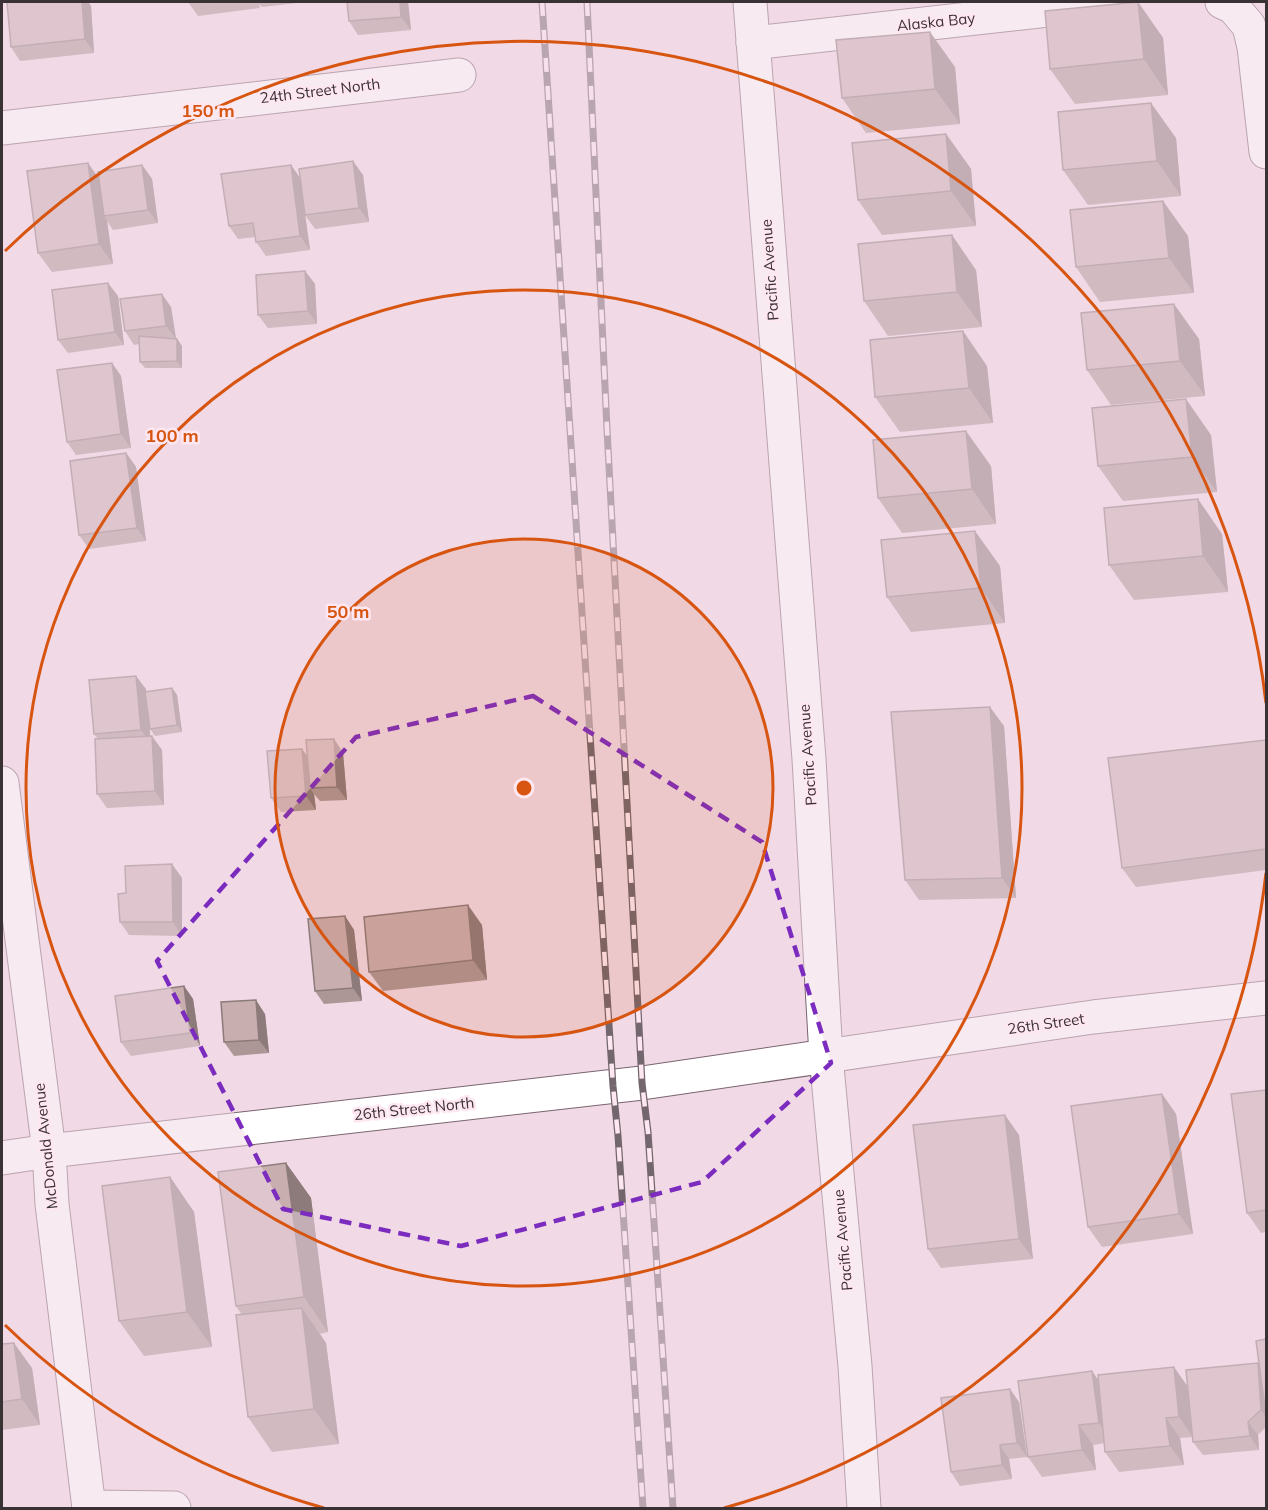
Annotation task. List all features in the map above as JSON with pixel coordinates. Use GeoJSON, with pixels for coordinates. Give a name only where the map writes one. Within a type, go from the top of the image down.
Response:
{"type":"FeatureCollection","features":[{"type":"Feature","properties":{"kind":"street","name":"Pacific Avenue"},"geometry":{"type":"LineString","coordinates":[[750,2],[809,759],[826,1056],[855,1366],[864,1509]]}},
{"type":"Feature","properties":{"kind":"street","name":"Alaska Bay"},"geometry":{"type":"LineString","coordinates":[[753,43],[1120,2]]}},
{"type":"Feature","properties":{"kind":"street"},"geometry":{"type":"LineString","coordinates":[[1222,2],[1233,7],[1249,26],[1254,47],[1266,152]]}},
{"type":"Feature","properties":{"kind":"street","name":"24th Street North"},"geometry":{"type":"LineString","coordinates":[[2,128],[459,75]]}},
{"type":"Feature","properties":{"kind":"street","name":"McDonald Avenue"},"geometry":{"type":"LineString","coordinates":[[2,783],[49,1151],[52,1204],[89,1508]]}},
{"type":"Feature","properties":{"kind":"street","name":"26th Street"},"geometry":{"type":"LineString","coordinates":[[826,1056],[1093,1017],[1266,998]]}},
{"type":"Feature","properties":{"kind":"street","name":"26th Street North"},"geometry":{"type":"LineString","coordinates":[[2,1158],[642,1083],[826,1056]]}},
{"type":"Feature","properties":{"kind":"street"},"geometry":{"type":"LineString","coordinates":[[89,1508],[174,1509]]}},
{"type":"Feature","properties":{"kind":"highlighted area"},"geometry":{"type":"Polygon","coordinates":[[[533,696],[762,842],[831,1063],[702,1182],[461,1246],[283,1209],[157,961],[356,737],[533,696]]]}},
{"type":"Feature","properties":{"kind":"building"},"geometry":{"type":"Polygon","coordinates":[[[7,2],[82,2],[85,39],[11,47],[7,2]]]}},
{"type":"Feature","properties":{"kind":"building"},"geometry":{"type":"Polygon","coordinates":[[[347,2],[400,2],[401,17],[349,21],[347,2]]]}},
{"type":"Feature","properties":{"kind":"building"},"geometry":{"type":"Polygon","coordinates":[[[1138,2],[1144,59],[1050,69],[1045,11],[1138,2]]]}},
{"type":"Feature","properties":{"kind":"building"},"geometry":{"type":"Polygon","coordinates":[[[930,32],[935,89],[842,98],[836,40],[930,32]]]}},
{"type":"Feature","properties":{"kind":"building"},"geometry":{"type":"Polygon","coordinates":[[[1151,103],[1157,161],[1063,170],[1058,112],[1151,103]]]}},
{"type":"Feature","properties":{"kind":"building"},"geometry":{"type":"Polygon","coordinates":[[[946,134],[951,191],[858,200],[852,143],[946,134]]]}},
{"type":"Feature","properties":{"kind":"building"},"geometry":{"type":"Polygon","coordinates":[[[353,161],[359,208],[305,215],[299,169],[353,161]]]}},
{"type":"Feature","properties":{"kind":"building"},"geometry":{"type":"Polygon","coordinates":[[[88,163],[99,244],[38,253],[27,171],[88,163]]]}},
{"type":"Feature","properties":{"kind":"building"},"geometry":{"type":"Polygon","coordinates":[[[142,165],[148,210],[104,216],[98,172],[142,165]]]}},
{"type":"Feature","properties":{"kind":"building"},"geometry":{"type":"Polygon","coordinates":[[[291,165],[300,236],[256,242],[253,223],[229,226],[221,174],[291,165]]]}},
{"type":"Feature","properties":{"kind":"building"},"geometry":{"type":"Polygon","coordinates":[[[1163,201],[1169,258],[1076,267],[1070,210],[1163,201]]]}},
{"type":"Feature","properties":{"kind":"building"},"geometry":{"type":"Polygon","coordinates":[[[952,235],[957,292],[864,301],[858,244],[952,235]]]}},
{"type":"Feature","properties":{"kind":"building"},"geometry":{"type":"Polygon","coordinates":[[[305,271],[308,311],[258,315],[256,275],[305,271]]]}},
{"type":"Feature","properties":{"kind":"building"},"geometry":{"type":"Polygon","coordinates":[[[108,283],[115,332],[58,340],[52,290],[108,283]]]}},
{"type":"Feature","properties":{"kind":"building"},"geometry":{"type":"Polygon","coordinates":[[[162,294],[166,326],[125,331],[120,299],[162,294]]]}},
{"type":"Feature","properties":{"kind":"building"},"geometry":{"type":"Polygon","coordinates":[[[1174,304],[1180,361],[1087,370],[1081,313],[1174,304]]]}},
{"type":"Feature","properties":{"kind":"building"},"geometry":{"type":"Polygon","coordinates":[[[963,331],[969,388],[875,397],[870,340],[963,331]]]}},
{"type":"Feature","properties":{"kind":"building"},"geometry":{"type":"Polygon","coordinates":[[[139,336],[177,339],[177,361],[140,362],[139,336]]]}},
{"type":"Feature","properties":{"kind":"building"},"geometry":{"type":"Polygon","coordinates":[[[112,363],[121,434],[67,442],[57,370],[112,363]]]}},
{"type":"Feature","properties":{"kind":"building"},"geometry":{"type":"Polygon","coordinates":[[[1186,399],[1192,457],[1098,466],[1092,408],[1186,399]]]}},
{"type":"Feature","properties":{"kind":"building"},"geometry":{"type":"Polygon","coordinates":[[[966,431],[972,489],[878,498],[873,440],[966,431]]]}},
{"type":"Feature","properties":{"kind":"building"},"geometry":{"type":"Polygon","coordinates":[[[126,453],[137,528],[79,535],[70,461],[126,453]]]}},
{"type":"Feature","properties":{"kind":"building"},"geometry":{"type":"Polygon","coordinates":[[[1198,499],[1203,556],[1109,565],[1104,508],[1198,499]]]}},
{"type":"Feature","properties":{"kind":"building"},"geometry":{"type":"Polygon","coordinates":[[[975,531],[981,588],[887,597],[881,540],[975,531]]]}},
{"type":"Feature","properties":{"kind":"building"},"geometry":{"type":"Polygon","coordinates":[[[136,676],[141,730],[94,734],[89,680],[136,676]]]}},
{"type":"Feature","properties":{"kind":"building"},"geometry":{"type":"Polygon","coordinates":[[[172,688],[177,725],[150,729],[145,692],[172,688]]]}},
{"type":"Feature","properties":{"kind":"building"},"geometry":{"type":"Polygon","coordinates":[[[990,707],[1002,878],[905,880],[891,712],[990,707]]]}},
{"type":"Feature","properties":{"kind":"building"},"geometry":{"type":"Polygon","coordinates":[[[152,736],[155,791],[97,794],[95,739],[152,736]]]}},
{"type":"Feature","properties":{"kind":"building"},"geometry":{"type":"Polygon","coordinates":[[[334,739],[337,787],[310,788],[306,740],[334,739]]]}},
{"type":"Feature","properties":{"kind":"building"},"geometry":{"type":"Polygon","coordinates":[[[1266,740],[1266,849],[1122,868],[1108,758],[1266,740]]]}},
{"type":"Feature","properties":{"kind":"building"},"geometry":{"type":"Polygon","coordinates":[[[302,749],[306,796],[271,798],[267,751],[302,749]]]}},
{"type":"Feature","properties":{"kind":"building"},"geometry":{"type":"Polygon","coordinates":[[[172,864],[173,922],[120,922],[118,894],[126,893],[125,866],[172,864]]]}},
{"type":"Feature","properties":{"kind":"building"},"geometry":{"type":"Polygon","coordinates":[[[468,905],[473,960],[369,972],[364,917],[468,905]]]}},
{"type":"Feature","properties":{"kind":"building"},"geometry":{"type":"Polygon","coordinates":[[[345,916],[353,988],[315,991],[308,919],[345,916]]]}},
{"type":"Feature","properties":{"kind":"building"},"geometry":{"type":"Polygon","coordinates":[[[184,986],[190,1033],[121,1042],[115,996],[184,986]]]}},
{"type":"Feature","properties":{"kind":"building"},"geometry":{"type":"Polygon","coordinates":[[[256,1000],[259,1040],[224,1042],[221,1002],[256,1000]]]}},
{"type":"Feature","properties":{"kind":"building"},"geometry":{"type":"Polygon","coordinates":[[[1266,1090],[1266,1210],[1247,1213],[1231,1094],[1266,1090]]]}},
{"type":"Feature","properties":{"kind":"building"},"geometry":{"type":"Polygon","coordinates":[[[1162,1094],[1179,1214],[1088,1227],[1071,1106],[1162,1094]]]}},
{"type":"Feature","properties":{"kind":"building"},"geometry":{"type":"Polygon","coordinates":[[[1005,1115],[1019,1239],[928,1249],[913,1125],[1005,1115]]]}},
{"type":"Feature","properties":{"kind":"building"},"geometry":{"type":"Polygon","coordinates":[[[286,1163],[304,1297],[236,1306],[218,1172],[286,1163]]]}},
{"type":"Feature","properties":{"kind":"building"},"geometry":{"type":"Polygon","coordinates":[[[170,1177],[187,1312],[119,1321],[102,1186],[170,1177]]]}},
{"type":"Feature","properties":{"kind":"building"},"geometry":{"type":"Polygon","coordinates":[[[302,1308],[314,1409],[248,1417],[236,1315],[302,1308]]]}},
{"type":"Feature","properties":{"kind":"building"},"geometry":{"type":"Polygon","coordinates":[[[1266,1339],[1266,1407],[1265,1407],[1256,1341],[1266,1339]]]}},
{"type":"Feature","properties":{"kind":"building"},"geometry":{"type":"Polygon","coordinates":[[[14,1343],[22,1399],[2,1402],[2,1344],[14,1343]]]}},
{"type":"Feature","properties":{"kind":"building"},"geometry":{"type":"Polygon","coordinates":[[[1258,1363],[1261,1410],[1248,1422],[1250,1436],[1193,1442],[1186,1370],[1258,1363]]]}},
{"type":"Feature","properties":{"kind":"building"},"geometry":{"type":"Polygon","coordinates":[[[1174,1367],[1179,1417],[1166,1418],[1170,1446],[1105,1452],[1098,1375],[1174,1367]]]}},
{"type":"Feature","properties":{"kind":"building"},"geometry":{"type":"Polygon","coordinates":[[[1092,1371],[1099,1423],[1079,1425],[1082,1450],[1028,1457],[1018,1381],[1092,1371]]]}},
{"type":"Feature","properties":{"kind":"building"},"geometry":{"type":"Polygon","coordinates":[[[1010,1389],[1017,1443],[1000,1445],[1002,1465],[951,1472],[941,1398],[1010,1389]]]}},
{"type":"Feature","properties":{"kind":"railway"},"geometry":{"type":"LineString","coordinates":[[542,2],[643,1508]]}},
{"type":"Feature","properties":{"kind":"railway"},"geometry":{"type":"LineString","coordinates":[[587,2],[642,1083],[648,1132],[673,1508]]}}]}
